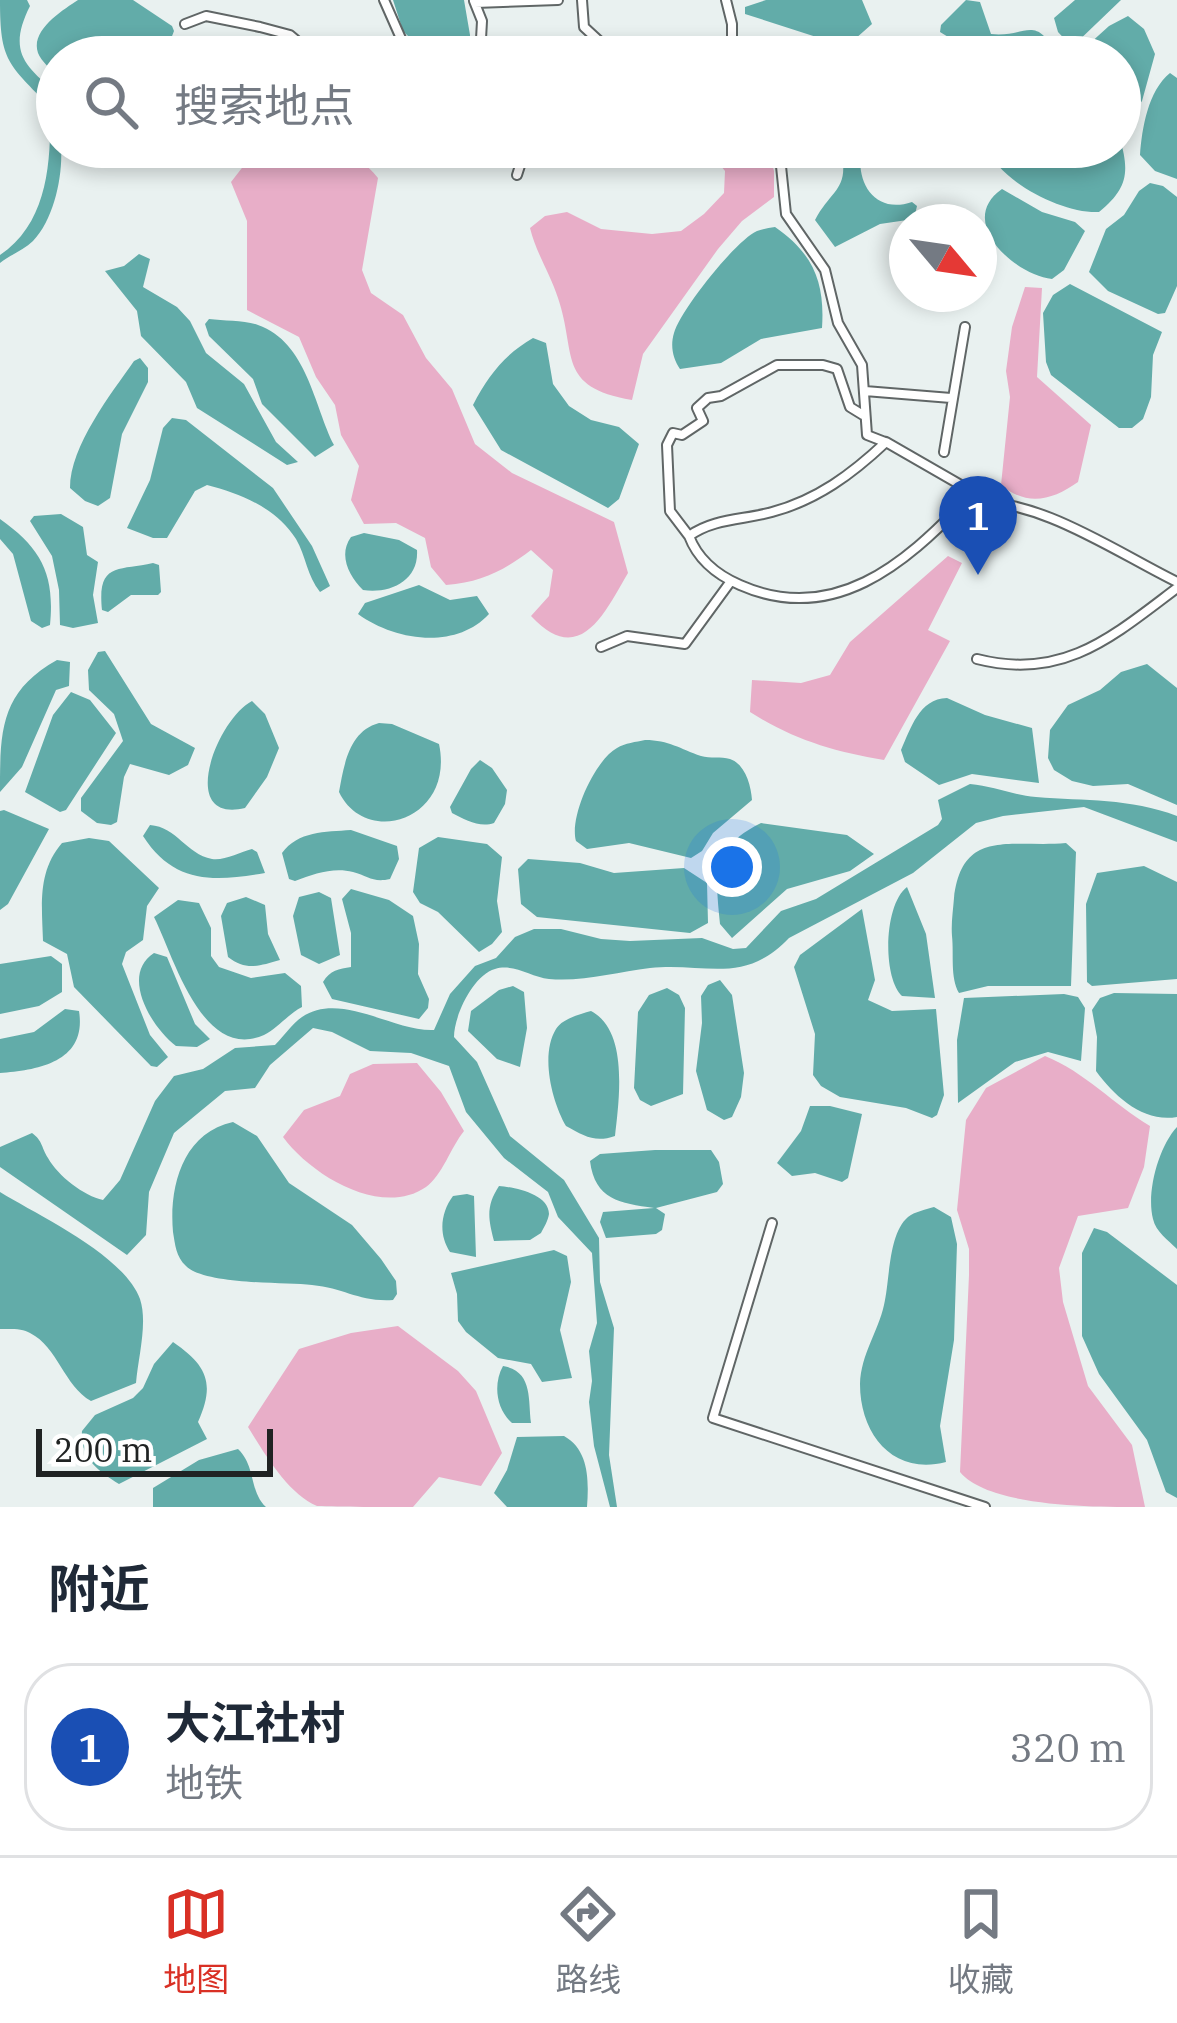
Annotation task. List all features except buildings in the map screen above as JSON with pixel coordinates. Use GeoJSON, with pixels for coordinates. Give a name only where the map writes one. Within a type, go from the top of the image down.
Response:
{"type":"FeatureCollection","features":[{"type":"Feature","properties":{"kind":"street"},"geometry":{"type":"LineString","coordinates":[[384,0],[400,36]]}},
{"type":"Feature","properties":{"kind":"street"},"geometry":{"type":"LineString","coordinates":[[483,36],[475,2],[559,0]]}},
{"type":"Feature","properties":{"kind":"street"},"geometry":{"type":"LineString","coordinates":[[582,0],[584,27],[592,36]]}},
{"type":"Feature","properties":{"kind":"street"},"geometry":{"type":"LineString","coordinates":[[726,0],[731,36]]}},
{"type":"Feature","properties":{"kind":"street"},"geometry":{"type":"LineString","coordinates":[[185,24],[206,16],[291,36]]}},
{"type":"Feature","properties":{"kind":"street"},"geometry":{"type":"LineString","coordinates":[[517,175],[519,168]]}},
{"type":"Feature","properties":{"kind":"street"},"geometry":{"type":"LineString","coordinates":[[781,168],[786,214],[825,270],[838,322],[862,365],[867,434],[959,484],[979,500]]}},
{"type":"Feature","properties":{"kind":"street"},"geometry":{"type":"LineString","coordinates":[[944,452],[965,327]]}},
{"type":"Feature","properties":{"kind":"street"},"geometry":{"type":"LineString","coordinates":[[863,415],[850,407],[837,369],[823,364],[777,365],[721,396],[708,398],[697,408],[703,421],[682,435],[673,433],[667,446],[670,511],[695,553],[731,581],[755,592],[808,597],[843,593],[903,560],[965,501],[979,500],[1021,507],[1111,547],[1177,585],[1108,640],[1076,655],[1010,668],[977,659]]}},
{"type":"Feature","properties":{"kind":"street"},"geometry":{"type":"LineString","coordinates":[[865,391],[951,398]]}},
{"type":"Feature","properties":{"kind":"street"},"geometry":{"type":"LineString","coordinates":[[689,536],[701,527],[769,514],[823,493],[886,442]]}},
{"type":"Feature","properties":{"kind":"street"},"geometry":{"type":"LineString","coordinates":[[601,647],[627,636],[686,644],[731,581]]}},
{"type":"Feature","properties":{"kind":"street"},"geometry":{"type":"LineString","coordinates":[[772,1223],[713,1418],[985,1507]]}},
{"type":"Feature","properties":{"kind":"shaded area"},"geometry":{"type":"Polygon","coordinates":[[[242,168],[369,168],[378,178],[362,270],[371,293],[403,315],[426,358],[452,389],[475,444],[512,473],[614,522],[628,573],[589,629],[564,637],[531,616],[549,596],[553,570],[531,550],[492,574],[446,585],[431,567],[425,538],[396,523],[364,524],[351,500],[359,466],[341,435],[335,405],[316,377],[299,337],[247,310],[247,221],[231,182],[242,168]]]}},
{"type":"Feature","properties":{"kind":"shaded area"},"geometry":{"type":"Polygon","coordinates":[[[723,168],[773,168],[774,197],[742,221],[718,249],[643,354],[632,400],[591,386],[574,365],[558,298],[530,228],[545,216],[567,212],[601,229],[652,234],[681,231],[724,193],[723,168]]]}},
{"type":"Feature","properties":{"kind":"shaded area"},"geometry":{"type":"Polygon","coordinates":[[[1025,287],[1042,288],[1037,377],[1091,425],[1078,482],[1040,498],[1020,496],[1001,485],[1010,397],[1006,371],[1012,327],[1025,287]]]}},
{"type":"Feature","properties":{"kind":"shaded area"},"geometry":{"type":"Polygon","coordinates":[[[948,556],[962,563],[928,630],[950,641],[884,760],[814,743],[750,712],[752,680],[801,683],[830,675],[850,642],[948,556]]]}},
{"type":"Feature","properties":{"kind":"shaded area"},"geometry":{"type":"Polygon","coordinates":[[[1045,1056],[1150,1126],[1144,1167],[1128,1208],[1078,1216],[1059,1268],[1063,1302],[1088,1386],[1132,1445],[1145,1507],[1018,1498],[974,1484],[960,1472],[969,1249],[957,1210],[966,1120],[986,1088],[1045,1056]]]}},
{"type":"Feature","properties":{"kind":"shaded area"},"geometry":{"type":"Polygon","coordinates":[[[417,1063],[464,1131],[426,1187],[389,1198],[368,1195],[329,1178],[283,1137],[304,1110],[340,1096],[350,1074],[373,1064],[417,1063]]]}},
{"type":"Feature","properties":{"kind":"shaded area"},"geometry":{"type":"Polygon","coordinates":[[[398,1326],[458,1371],[476,1391],[502,1453],[481,1486],[439,1477],[413,1507],[317,1506],[287,1483],[248,1427],[299,1349],[351,1333],[398,1326]]]}},
{"type":"Feature","properties":{"kind":"water"},"geometry":{"type":"Polygon","coordinates":[[[0,0],[27,0],[30,6],[20,45],[36,74],[36,92],[9,60],[0,0]]]}},
{"type":"Feature","properties":{"kind":"water"},"geometry":{"type":"Polygon","coordinates":[[[78,0],[133,0],[174,31],[172,36],[39,36],[78,0]]]}},
{"type":"Feature","properties":{"kind":"water"},"geometry":{"type":"Polygon","coordinates":[[[393,0],[464,0],[470,36],[408,36],[393,0]]]}},
{"type":"Feature","properties":{"kind":"water"},"geometry":{"type":"Polygon","coordinates":[[[766,0],[862,0],[872,24],[858,36],[813,36],[745,14],[745,7],[766,0]]]}},
{"type":"Feature","properties":{"kind":"water"},"geometry":{"type":"Polygon","coordinates":[[[966,0],[980,2],[991,34],[1029,30],[1044,36],[947,36],[940,32],[941,25],[966,0]]]}},
{"type":"Feature","properties":{"kind":"water"},"geometry":{"type":"Polygon","coordinates":[[[1075,0],[1121,0],[1083,36],[1062,36],[1054,18],[1075,0]]]}},
{"type":"Feature","properties":{"kind":"water"},"geometry":{"type":"Polygon","coordinates":[[[1128,16],[1144,29],[1155,54],[1141,102],[1141,36],[1098,36],[1128,16]]]}},
{"type":"Feature","properties":{"kind":"water"},"geometry":{"type":"Polygon","coordinates":[[[1170,73],[1177,78],[1177,179],[1155,171],[1141,156],[1151,100],[1170,73]]]}},
{"type":"Feature","properties":{"kind":"water"},"geometry":{"type":"Polygon","coordinates":[[[48,168],[60,168],[47,221],[29,244],[0,263],[0,255],[29,225],[48,168]]]}},
{"type":"Feature","properties":{"kind":"water"},"geometry":{"type":"Polygon","coordinates":[[[843,168],[861,168],[870,192],[889,204],[889,223],[835,247],[815,220],[841,181],[843,168]]]}},
{"type":"Feature","properties":{"kind":"water"},"geometry":{"type":"Polygon","coordinates":[[[1001,168],[1125,168],[1121,188],[1099,212],[1051,202],[1001,168]]]}},
{"type":"Feature","properties":{"kind":"water"},"geometry":{"type":"Polygon","coordinates":[[[1150,183],[1177,197],[1177,286],[1165,313],[1158,314],[1108,291],[1089,272],[1106,229],[1150,183]]]}},
{"type":"Feature","properties":{"kind":"water"},"geometry":{"type":"Polygon","coordinates":[[[1002,189],[1085,231],[1064,270],[1052,279],[1007,257],[997,246],[997,204],[989,202],[1002,189]]]}},
{"type":"Feature","properties":{"kind":"water"},"geometry":{"type":"Polygon","coordinates":[[[775,227],[799,248],[814,271],[822,328],[761,339],[721,363],[680,369],[672,343],[686,309],[747,237],[775,227]]]}},
{"type":"Feature","properties":{"kind":"water"},"geometry":{"type":"Polygon","coordinates":[[[139,254],[150,259],[143,287],[177,307],[190,321],[206,353],[244,384],[276,442],[298,462],[287,465],[197,408],[186,382],[141,336],[137,311],[105,271],[124,266],[139,254]]]}},
{"type":"Feature","properties":{"kind":"water"},"geometry":{"type":"Polygon","coordinates":[[[1070,284],[1162,332],[1153,355],[1151,397],[1143,419],[1132,428],[1119,428],[1051,375],[1043,313],[1053,295],[1070,284]]]}},
{"type":"Feature","properties":{"kind":"water"},"geometry":{"type":"Polygon","coordinates":[[[209,319],[258,325],[288,345],[307,377],[334,445],[315,457],[262,404],[253,379],[209,336],[205,324],[209,319]]]}},
{"type":"Feature","properties":{"kind":"water"},"geometry":{"type":"Polygon","coordinates":[[[533,338],[546,343],[553,384],[569,406],[591,420],[619,427],[639,444],[619,499],[608,508],[501,450],[473,405],[498,367],[533,338]]]}},
{"type":"Feature","properties":{"kind":"water"},"geometry":{"type":"Polygon","coordinates":[[[140,358],[148,368],[148,382],[122,434],[110,498],[98,506],[70,488],[72,472],[93,421],[140,358]]]}},
{"type":"Feature","properties":{"kind":"water"},"geometry":{"type":"Polygon","coordinates":[[[172,418],[186,420],[273,488],[312,546],[330,586],[320,592],[296,539],[279,519],[245,498],[207,485],[195,491],[167,538],[127,528],[150,480],[163,428],[172,418]]]}},
{"type":"Feature","properties":{"kind":"water"},"geometry":{"type":"Polygon","coordinates":[[[61,514],[83,527],[87,555],[98,562],[93,595],[98,623],[73,628],[60,625],[52,556],[30,521],[34,516],[61,514]]]}},
{"type":"Feature","properties":{"kind":"water"},"geometry":{"type":"Polygon","coordinates":[[[0,519],[26,541],[42,564],[50,591],[50,625],[42,628],[31,621],[13,554],[0,539],[0,519]]]}},
{"type":"Feature","properties":{"kind":"water"},"geometry":{"type":"Polygon","coordinates":[[[364,533],[399,540],[417,550],[408,577],[383,590],[363,590],[350,572],[345,551],[351,537],[364,533]]]}},
{"type":"Feature","properties":{"kind":"water"},"geometry":{"type":"Polygon","coordinates":[[[159,565],[158,595],[131,595],[108,612],[102,610],[107,576],[159,565]]]}},
{"type":"Feature","properties":{"kind":"water"},"geometry":{"type":"Polygon","coordinates":[[[419,585],[450,600],[477,596],[489,614],[460,633],[425,638],[389,630],[358,614],[365,603],[419,585]]]}},
{"type":"Feature","properties":{"kind":"water"},"geometry":{"type":"Polygon","coordinates":[[[105,651],[151,724],[195,748],[188,765],[169,775],[130,764],[117,822],[111,825],[97,823],[81,811],[81,798],[123,741],[114,714],[89,690],[88,670],[98,652],[105,651]]]}},
{"type":"Feature","properties":{"kind":"water"},"geometry":{"type":"Polygon","coordinates":[[[57,660],[70,662],[69,686],[56,690],[22,767],[0,792],[7,715],[24,686],[57,660]]]}},
{"type":"Feature","properties":{"kind":"water"},"geometry":{"type":"Polygon","coordinates":[[[1147,664],[1177,688],[1177,805],[1128,784],[1093,786],[1072,781],[1054,770],[1048,758],[1050,730],[1068,705],[1100,690],[1121,672],[1147,664]]]}},
{"type":"Feature","properties":{"kind":"water"},"geometry":{"type":"Polygon","coordinates":[[[71,692],[90,700],[116,733],[66,810],[60,812],[25,792],[53,715],[71,692]]]}},
{"type":"Feature","properties":{"kind":"water"},"geometry":{"type":"Polygon","coordinates":[[[947,698],[1032,728],[1039,783],[972,774],[939,785],[905,762],[901,750],[917,716],[929,703],[947,698]]]}},
{"type":"Feature","properties":{"kind":"water"},"geometry":{"type":"Polygon","coordinates":[[[252,701],[265,714],[279,748],[267,777],[245,808],[224,809],[212,801],[210,768],[226,728],[252,701]]]}},
{"type":"Feature","properties":{"kind":"water"},"geometry":{"type":"Polygon","coordinates":[[[379,723],[439,744],[440,770],[434,791],[405,818],[368,819],[339,792],[354,741],[379,723]]]}},
{"type":"Feature","properties":{"kind":"water"},"geometry":{"type":"Polygon","coordinates":[[[645,740],[704,757],[730,759],[746,776],[752,800],[691,858],[629,843],[587,849],[576,841],[580,804],[600,764],[617,748],[645,740]]]}},
{"type":"Feature","properties":{"kind":"water"},"geometry":{"type":"Polygon","coordinates":[[[480,760],[507,790],[505,804],[489,824],[467,821],[450,807],[480,760]]]}},
{"type":"Feature","properties":{"kind":"water"},"geometry":{"type":"Polygon","coordinates":[[[970,784],[1028,796],[1159,810],[1177,816],[1177,842],[1084,807],[1003,816],[976,823],[913,873],[789,938],[756,962],[723,969],[650,968],[562,980],[502,968],[479,979],[466,997],[454,1037],[477,1062],[510,1136],[564,1180],[599,1238],[600,1282],[614,1328],[609,1455],[617,1507],[610,1507],[594,1446],[589,1402],[589,1351],[597,1323],[592,1253],[558,1217],[548,1192],[504,1158],[466,1112],[449,1066],[411,1053],[370,1051],[313,1028],[270,1065],[255,1088],[225,1091],[174,1133],[149,1192],[146,1235],[127,1255],[0,1167],[0,1147],[32,1133],[65,1178],[103,1200],[120,1180],[155,1101],[174,1076],[203,1069],[235,1048],[275,1045],[298,1020],[317,1010],[350,1010],[434,1030],[450,994],[475,966],[496,958],[515,937],[534,929],[630,941],[702,938],[733,949],[746,948],[781,911],[816,899],[938,825],[942,819],[938,800],[970,784]]]}},
{"type":"Feature","properties":{"kind":"water"},"geometry":{"type":"Polygon","coordinates":[[[0,811],[49,829],[8,904],[0,910],[0,811]]]}},
{"type":"Feature","properties":{"kind":"water"},"geometry":{"type":"Polygon","coordinates":[[[761,823],[847,835],[874,854],[850,871],[787,889],[732,938],[720,924],[720,864],[733,842],[761,823]]]}},
{"type":"Feature","properties":{"kind":"water"},"geometry":{"type":"Polygon","coordinates":[[[150,825],[167,830],[212,859],[252,849],[265,873],[212,878],[182,871],[155,852],[143,836],[150,825]]]}},
{"type":"Feature","properties":{"kind":"water"},"geometry":{"type":"Polygon","coordinates":[[[351,830],[397,846],[399,859],[390,879],[338,870],[289,879],[282,853],[288,846],[313,834],[351,830]]]}},
{"type":"Feature","properties":{"kind":"water"},"geometry":{"type":"Polygon","coordinates":[[[438,837],[487,844],[502,857],[497,901],[502,932],[479,952],[413,892],[419,848],[438,837]]]}},
{"type":"Feature","properties":{"kind":"water"},"geometry":{"type":"Polygon","coordinates":[[[89,838],[109,841],[159,888],[147,906],[143,940],[126,952],[122,964],[150,1035],[168,1057],[157,1067],[74,987],[67,954],[43,941],[48,866],[62,843],[89,838]]]}},
{"type":"Feature","properties":{"kind":"water"},"geometry":{"type":"Polygon","coordinates":[[[1066,843],[1076,852],[1071,986],[988,986],[959,993],[953,973],[952,922],[959,875],[967,860],[993,846],[1066,843]]]}},
{"type":"Feature","properties":{"kind":"water"},"geometry":{"type":"Polygon","coordinates":[[[528,859],[580,863],[614,873],[684,868],[707,883],[708,923],[690,933],[537,917],[521,904],[518,869],[528,859]]]}},
{"type":"Feature","properties":{"kind":"water"},"geometry":{"type":"Polygon","coordinates":[[[1144,866],[1177,882],[1177,979],[1092,986],[1087,982],[1086,904],[1097,873],[1144,866]]]}},
{"type":"Feature","properties":{"kind":"water"},"geometry":{"type":"Polygon","coordinates":[[[907,887],[926,934],[935,998],[902,996],[891,973],[890,924],[907,887]]]}},
{"type":"Feature","properties":{"kind":"water"},"geometry":{"type":"Polygon","coordinates":[[[351,889],[389,900],[413,916],[418,974],[429,999],[419,1019],[332,999],[323,982],[339,969],[351,967],[351,933],[342,899],[351,889]]]}},
{"type":"Feature","properties":{"kind":"water"},"geometry":{"type":"Polygon","coordinates":[[[319,892],[331,898],[340,955],[319,964],[301,955],[293,916],[299,897],[319,892]]]}},
{"type":"Feature","properties":{"kind":"water"},"geometry":{"type":"Polygon","coordinates":[[[246,897],[265,905],[268,934],[280,960],[247,966],[228,957],[221,916],[227,903],[246,897]]]}},
{"type":"Feature","properties":{"kind":"water"},"geometry":{"type":"Polygon","coordinates":[[[178,900],[199,903],[211,928],[211,956],[219,967],[251,978],[285,973],[301,986],[302,1007],[264,1035],[242,1039],[223,1034],[193,1001],[154,917],[178,900]]]}},
{"type":"Feature","properties":{"kind":"water"},"geometry":{"type":"Polygon","coordinates":[[[862,909],[875,980],[868,1000],[892,1011],[936,1009],[944,1095],[932,1118],[906,1108],[840,1097],[813,1075],[815,1034],[794,967],[800,955],[862,909]]]}},
{"type":"Feature","properties":{"kind":"water"},"geometry":{"type":"Polygon","coordinates":[[[154,953],[167,957],[195,1024],[210,1039],[197,1047],[176,1046],[157,1027],[143,1001],[140,974],[154,953]]]}},
{"type":"Feature","properties":{"kind":"water"},"geometry":{"type":"Polygon","coordinates":[[[51,956],[62,964],[62,992],[39,1006],[0,1014],[0,964],[51,956]]]}},
{"type":"Feature","properties":{"kind":"water"},"geometry":{"type":"Polygon","coordinates":[[[720,980],[732,995],[744,1073],[741,1097],[732,1117],[724,1120],[707,1110],[696,1071],[701,996],[708,985],[720,980]]]}},
{"type":"Feature","properties":{"kind":"water"},"geometry":{"type":"Polygon","coordinates":[[[513,986],[524,992],[527,1028],[520,1067],[497,1059],[468,1031],[471,1011],[499,990],[513,986]]]}},
{"type":"Feature","properties":{"kind":"water"},"geometry":{"type":"Polygon","coordinates":[[[667,988],[679,995],[685,1008],[683,1094],[651,1106],[640,1100],[634,1088],[638,1012],[649,995],[667,988]]]}},
{"type":"Feature","properties":{"kind":"water"},"geometry":{"type":"Polygon","coordinates":[[[1114,993],[1177,994],[1177,1117],[1153,1116],[1131,1106],[1096,1071],[1092,1010],[1100,998],[1114,993]]]}},
{"type":"Feature","properties":{"kind":"water"},"geometry":{"type":"Polygon","coordinates":[[[1078,997],[1085,1008],[1081,1061],[1048,1052],[1015,1062],[958,1103],[957,1040],[964,998],[1078,997]]]}},
{"type":"Feature","properties":{"kind":"water"},"geometry":{"type":"Polygon","coordinates":[[[65,1009],[79,1011],[80,1028],[68,1052],[45,1065],[0,1073],[0,1039],[34,1032],[65,1009]]]}},
{"type":"Feature","properties":{"kind":"water"},"geometry":{"type":"Polygon","coordinates":[[[591,1011],[611,1034],[619,1068],[615,1136],[601,1139],[566,1126],[552,1092],[548,1065],[551,1040],[559,1025],[591,1011]]]}},
{"type":"Feature","properties":{"kind":"water"},"geometry":{"type":"Polygon","coordinates":[[[810,1106],[862,1114],[848,1178],[842,1182],[815,1173],[792,1176],[777,1163],[801,1131],[810,1106]]]}},
{"type":"Feature","properties":{"kind":"water"},"geometry":{"type":"Polygon","coordinates":[[[233,1122],[257,1136],[289,1183],[352,1225],[396,1281],[393,1300],[312,1285],[210,1277],[183,1262],[175,1246],[172,1215],[182,1165],[202,1138],[233,1122]]]}},
{"type":"Feature","properties":{"kind":"water"},"geometry":{"type":"Polygon","coordinates":[[[1177,1127],[1177,1249],[1155,1224],[1151,1196],[1160,1157],[1177,1127]]]}},
{"type":"Feature","properties":{"kind":"water"},"geometry":{"type":"Polygon","coordinates":[[[711,1150],[723,1184],[717,1192],[656,1208],[665,1214],[662,1230],[656,1234],[606,1238],[600,1222],[603,1212],[654,1208],[603,1192],[590,1161],[600,1154],[711,1150]]]}},
{"type":"Feature","properties":{"kind":"water"},"geometry":{"type":"Polygon","coordinates":[[[499,1186],[543,1201],[549,1214],[541,1233],[530,1240],[494,1241],[489,1212],[499,1186]]]}},
{"type":"Feature","properties":{"kind":"water"},"geometry":{"type":"Polygon","coordinates":[[[0,1192],[79,1238],[131,1283],[143,1319],[136,1383],[91,1401],[40,1339],[24,1330],[0,1329],[0,1192]]]}},
{"type":"Feature","properties":{"kind":"water"},"geometry":{"type":"Polygon","coordinates":[[[453,1196],[474,1196],[476,1257],[450,1252],[443,1231],[453,1196]]]}},
{"type":"Feature","properties":{"kind":"water"},"geometry":{"type":"Polygon","coordinates":[[[934,1207],[951,1217],[957,1244],[954,1340],[940,1426],[946,1462],[927,1465],[896,1457],[883,1447],[866,1420],[860,1384],[884,1305],[897,1234],[908,1217],[934,1207]]]}},
{"type":"Feature","properties":{"kind":"water"},"geometry":{"type":"Polygon","coordinates":[[[1094,1228],[1107,1232],[1177,1285],[1177,1498],[1166,1492],[1147,1440],[1099,1374],[1082,1336],[1082,1253],[1094,1228]]]}},
{"type":"Feature","properties":{"kind":"water"},"geometry":{"type":"Polygon","coordinates":[[[554,1250],[567,1256],[571,1282],[560,1330],[572,1378],[542,1382],[531,1364],[498,1358],[466,1332],[458,1321],[451,1273],[554,1250]]]}},
{"type":"Feature","properties":{"kind":"water"},"geometry":{"type":"Polygon","coordinates":[[[173,1342],[194,1359],[205,1377],[206,1397],[198,1422],[207,1439],[119,1484],[87,1456],[82,1431],[95,1415],[133,1398],[173,1342]]]}},
{"type":"Feature","properties":{"kind":"water"},"geometry":{"type":"Polygon","coordinates":[[[503,1366],[524,1380],[531,1423],[512,1423],[502,1411],[497,1388],[503,1366]]]}},
{"type":"Feature","properties":{"kind":"water"},"geometry":{"type":"Polygon","coordinates":[[[564,1436],[583,1457],[587,1507],[507,1507],[494,1493],[517,1437],[564,1436]]]}},
{"type":"Feature","properties":{"kind":"water"},"geometry":{"type":"Polygon","coordinates":[[[238,1449],[266,1507],[153,1507],[153,1488],[199,1460],[238,1449]]]}},
{"type":"Feature","properties":{"kind":"place","name":"大江社村"},"geometry":{"type":"Point","coordinates":[978,575]}}]}
